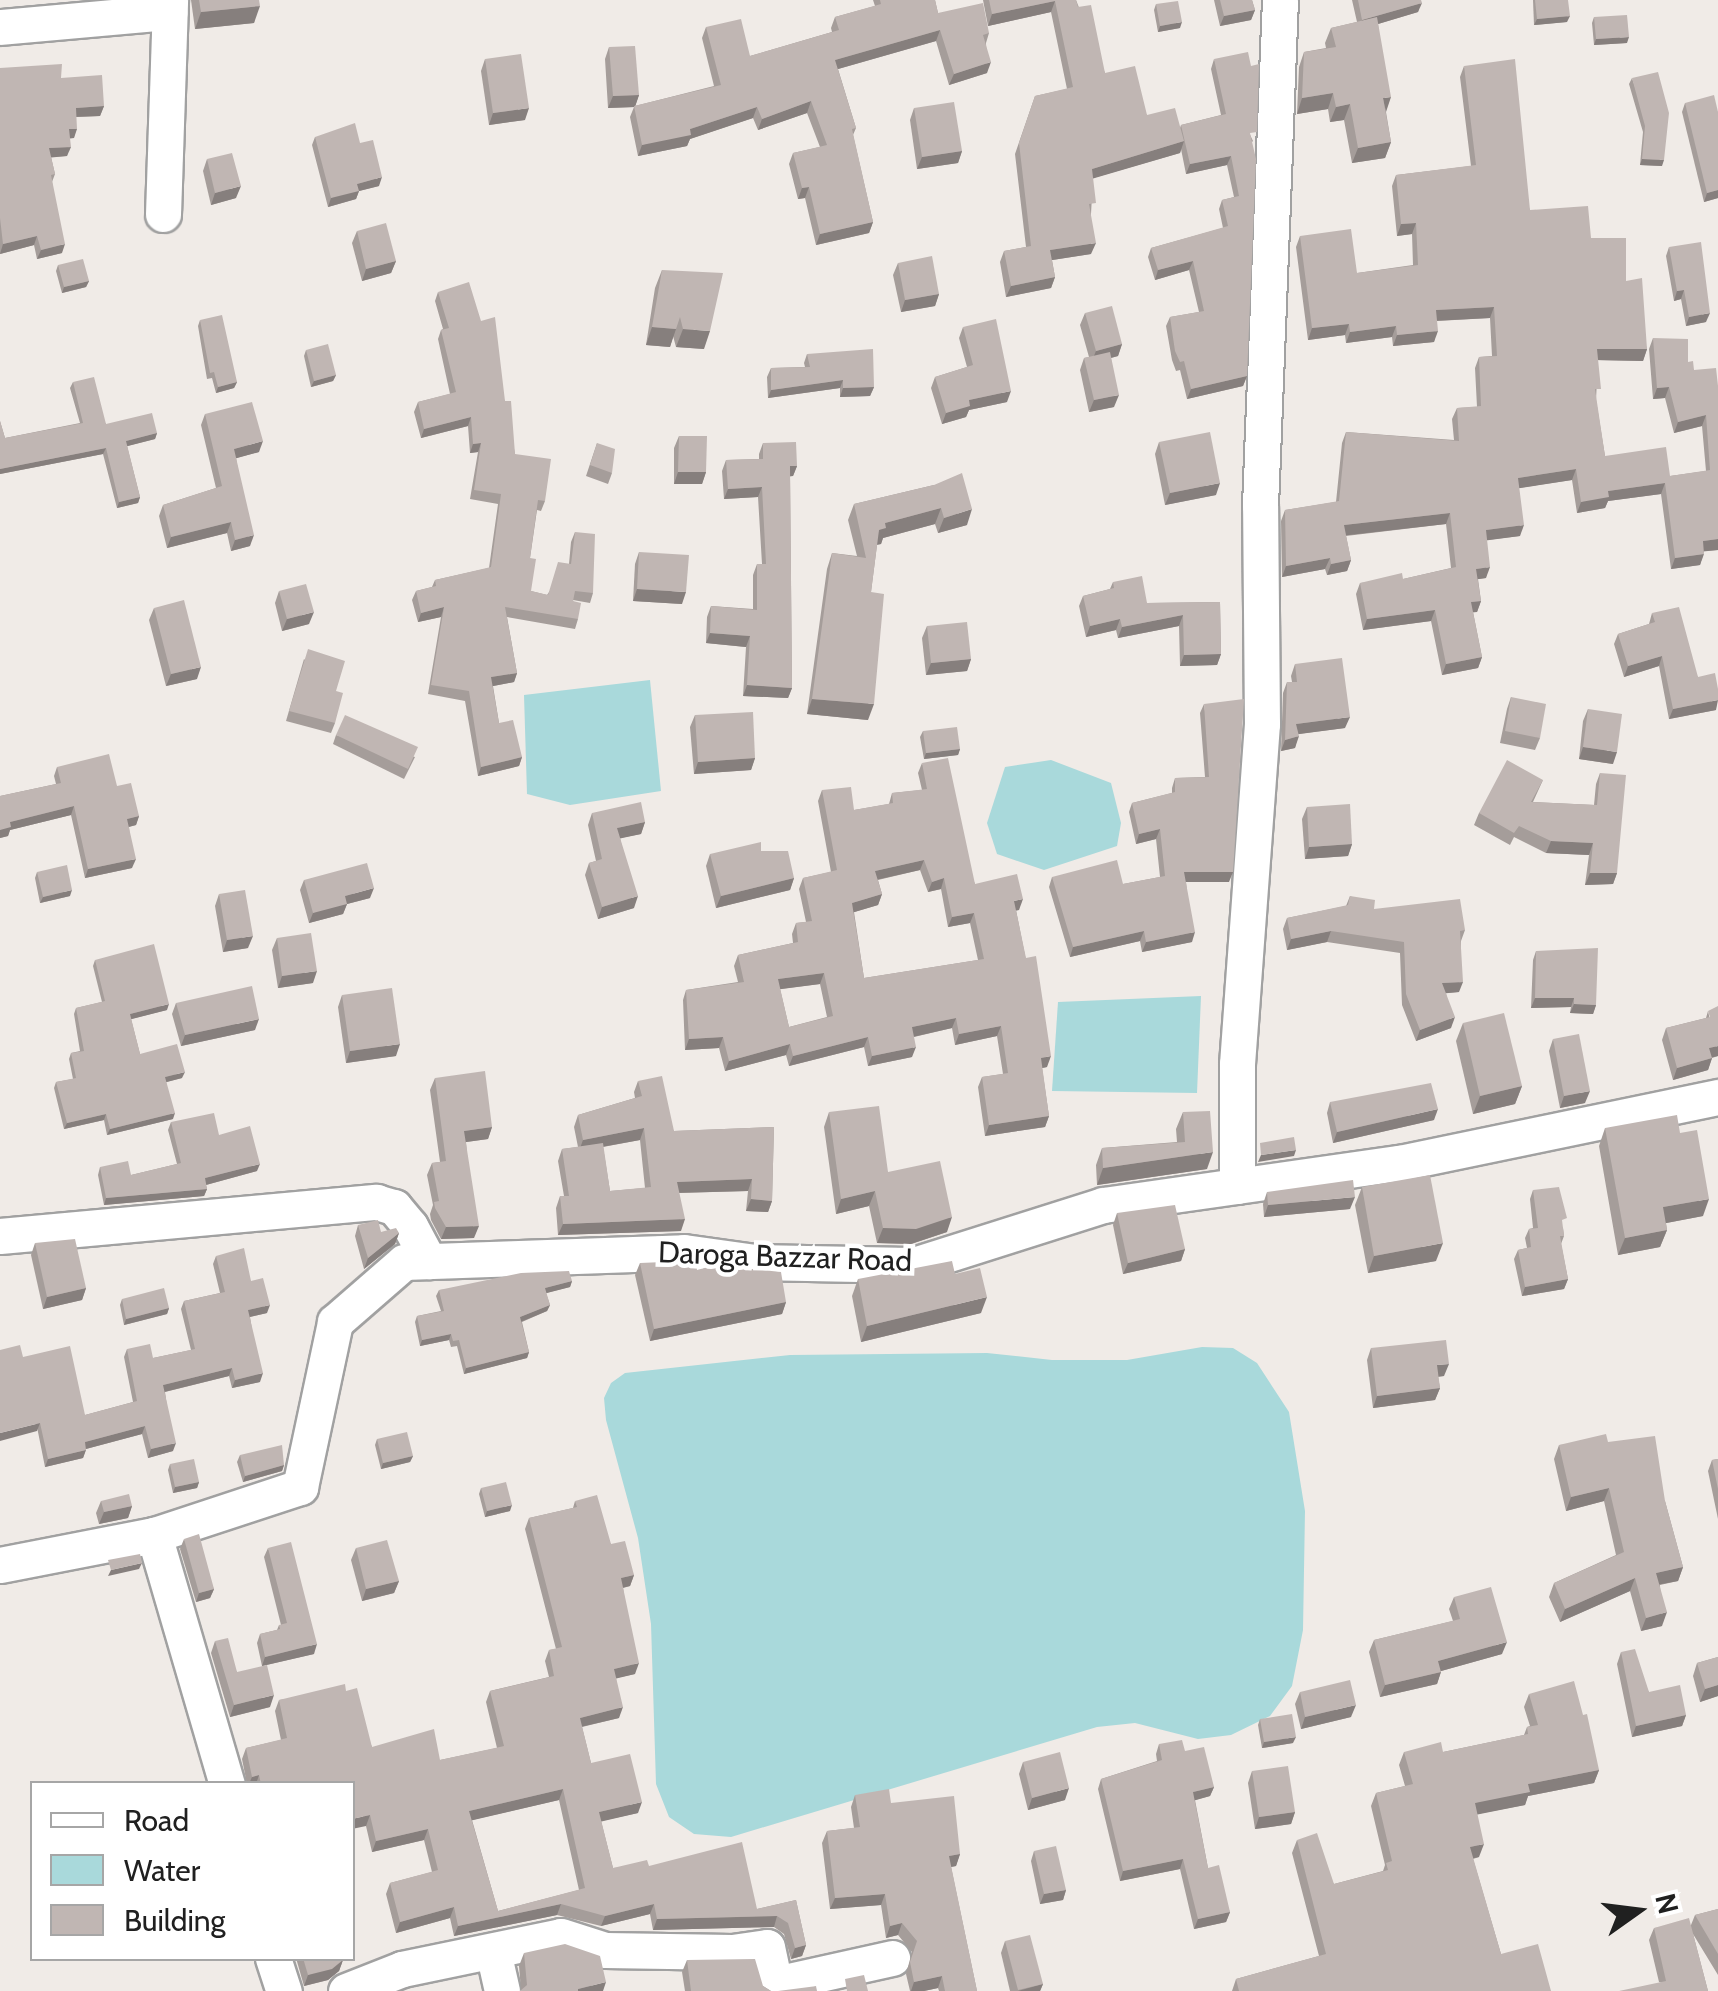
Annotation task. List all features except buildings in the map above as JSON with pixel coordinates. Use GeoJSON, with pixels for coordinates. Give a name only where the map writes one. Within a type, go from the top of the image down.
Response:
{"type":"FeatureCollection","features":[{"type":"Feature","properties":{"kind":"street"},"geometry":{"type":"LineString","coordinates":[[1237,1186],[1237,1064],[1262,724],[1260,506],[1280,0]]}},
{"type":"Feature","properties":{"kind":"street"},"geometry":{"type":"LineString","coordinates":[[0,27],[170,6],[163,214]]}},
{"type":"Feature","properties":{"kind":"street","name":"Daroga Bazzar Road"},"geometry":{"type":"LineString","coordinates":[[0,1566],[154,1535],[300,1487],[335,1322],[404,1262],[684,1252],[754,1262],[914,1265],[1103,1205],[1398,1163],[1718,1096]]}},
{"type":"Feature","properties":{"kind":"street"},"geometry":{"type":"LineString","coordinates":[[0,1236],[376,1202],[394,1207],[429,1261]]}},
{"type":"Feature","properties":{"kind":"street"},"geometry":{"type":"LineString","coordinates":[[154,1535],[227,1781]]}},
{"type":"Feature","properties":{"kind":"street"},"geometry":{"type":"LineString","coordinates":[[346,1991],[402,1970],[561,1936],[605,1950],[688,1953],[768,1947],[774,1988],[892,1958]]}},
{"type":"Feature","properties":{"kind":"street"},"geometry":{"type":"LineString","coordinates":[[494,1950],[502,1991]]}},
{"type":"Feature","properties":{"kind":"street"},"geometry":{"type":"LineString","coordinates":[[274,1961],[284,1991]]}},
{"type":"Feature","properties":{"kind":"water"},"geometry":{"type":"Polygon","coordinates":[[[650,680],[661,791],[570,805],[527,794],[524,695],[650,680]]]}},
{"type":"Feature","properties":{"kind":"water"},"geometry":{"type":"Polygon","coordinates":[[[1051,760],[1111,783],[1121,823],[1117,846],[1044,870],[997,854],[987,823],[1005,767],[1051,760]]]}},
{"type":"Feature","properties":{"kind":"water"},"geometry":{"type":"Polygon","coordinates":[[[1201,996],[1197,1093],[1052,1091],[1058,1002],[1201,996]]]}},
{"type":"Feature","properties":{"kind":"water"},"geometry":{"type":"Polygon","coordinates":[[[1202,1347],[1233,1348],[1257,1363],[1289,1412],[1305,1511],[1303,1630],[1292,1686],[1270,1716],[1231,1735],[1198,1739],[1135,1723],[1097,1727],[731,1837],[694,1834],[669,1817],[656,1784],[651,1624],[638,1538],[606,1420],[604,1398],[611,1383],[625,1373],[790,1355],[987,1353],[1052,1360],[1127,1360],[1202,1347]]]}}]}
